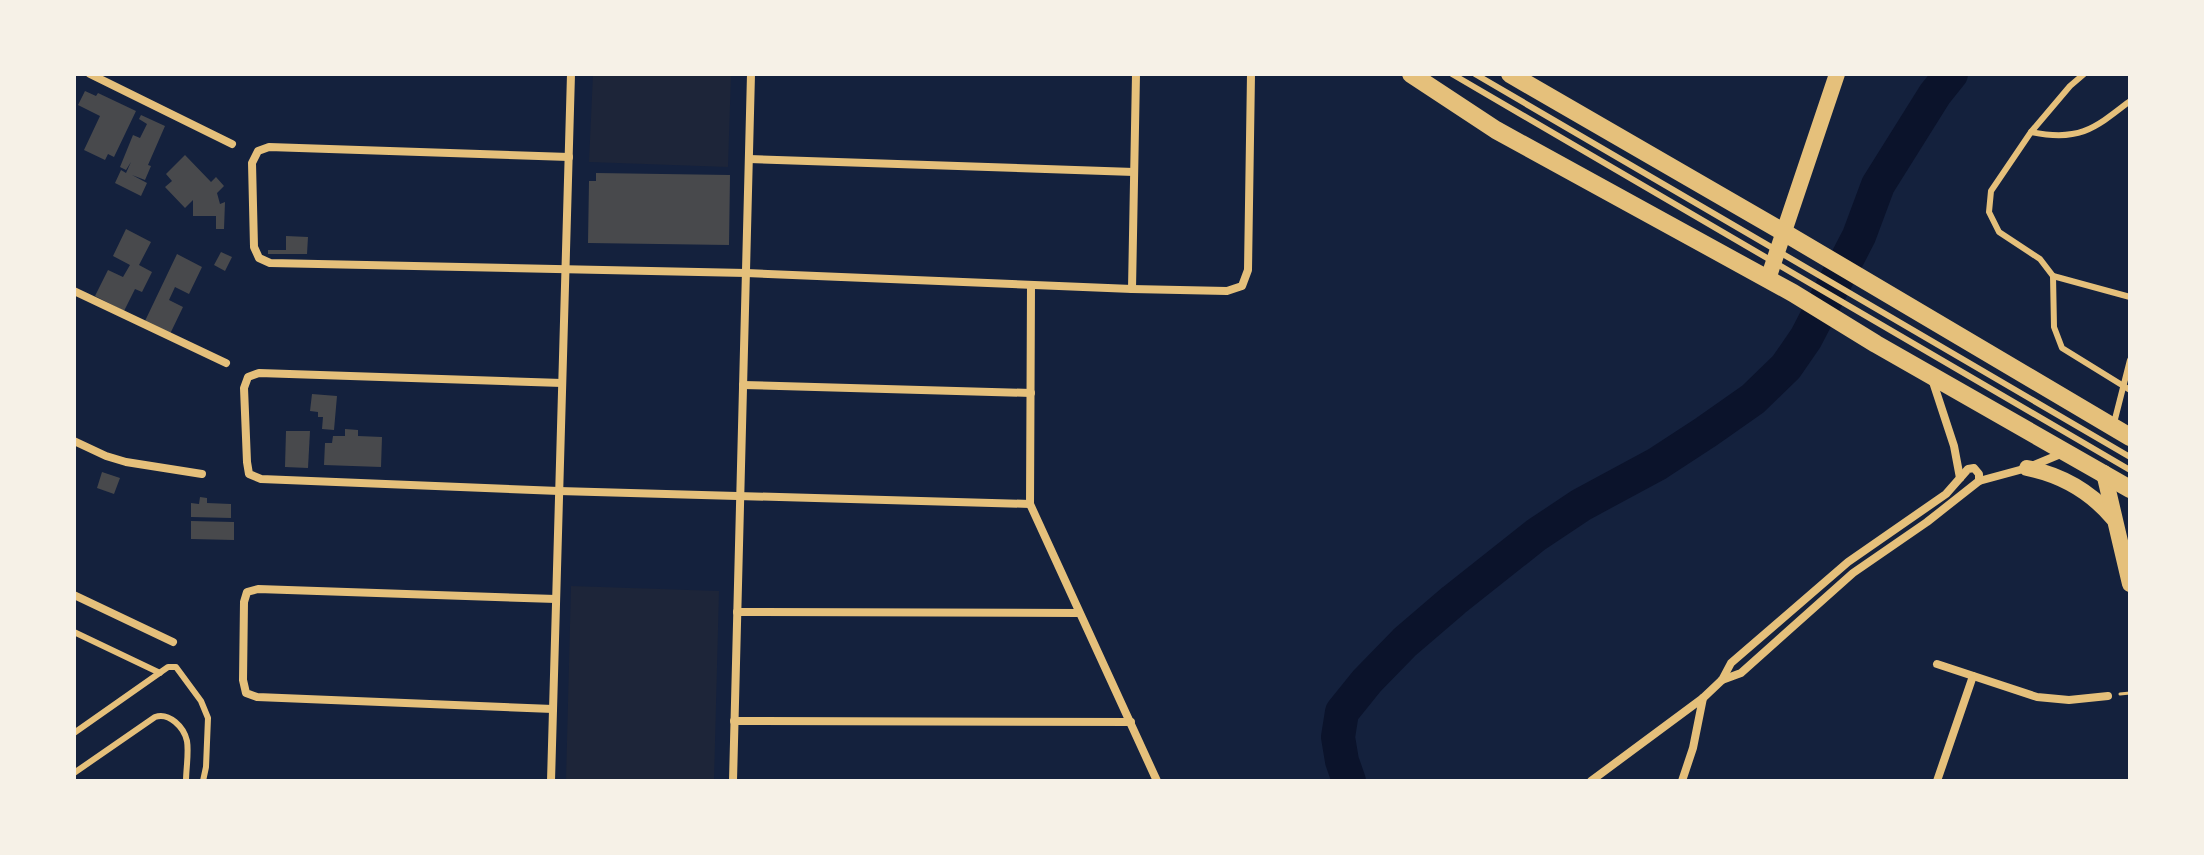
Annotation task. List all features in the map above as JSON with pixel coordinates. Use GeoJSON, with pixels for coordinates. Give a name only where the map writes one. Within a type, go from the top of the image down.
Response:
{"type":"FeatureCollection","features":[{"type":"Feature","properties":{"kind":"main road"},"geometry":{"type":"LineString","coordinates":[[1411,74],[1496,130],[1773,265],[1876,344],[2130,489]]}},
{"type":"Feature","properties":{"kind":"main road"},"geometry":{"type":"LineString","coordinates":[[1510,74],[1526,79],[1785,233],[1810,259],[1893,296],[2130,437]]}},
{"type":"Feature","properties":{"kind":"main road"},"geometry":{"type":"LineString","coordinates":[[1773,265],[1837,74]]}},
{"type":"Feature","properties":{"kind":"main road"},"geometry":{"type":"LineString","coordinates":[[2027,468],[2061,477],[2077,486],[2116,520]]}},
{"type":"Feature","properties":{"kind":"main road"},"geometry":{"type":"LineString","coordinates":[[2104,473],[2130,584]]}},
{"type":"Feature","properties":{"kind":"street"},"geometry":{"type":"LineString","coordinates":[[90,74],[232,144]]}},
{"type":"Feature","properties":{"kind":"street"},"geometry":{"type":"LineString","coordinates":[[551,781],[571,74]]}},
{"type":"Feature","properties":{"kind":"street"},"geometry":{"type":"LineString","coordinates":[[733,781],[751,74]]}},
{"type":"Feature","properties":{"kind":"street"},"geometry":{"type":"LineString","coordinates":[[1132,289],[1136,74]]}},
{"type":"Feature","properties":{"kind":"street"},"geometry":{"type":"LineString","coordinates":[[569,157],[269,147],[258,151],[252,163],[254,247],[259,258],[270,263],[746,273],[1227,291],[1242,286],[1248,270],[1251,74]]}},
{"type":"Feature","properties":{"kind":"street"},"geometry":{"type":"LineString","coordinates":[[749,159],[1134,172]]}},
{"type":"Feature","properties":{"kind":"street"},"geometry":{"type":"LineString","coordinates":[[1031,285],[1030,504],[1157,781]]}},
{"type":"Feature","properties":{"kind":"street"},"geometry":{"type":"LineString","coordinates":[[74,291],[226,363]]}},
{"type":"Feature","properties":{"kind":"street"},"geometry":{"type":"LineString","coordinates":[[562,383],[259,373],[248,377],[244,388],[249,474],[261,479],[559,491],[1030,504]]}},
{"type":"Feature","properties":{"kind":"street"},"geometry":{"type":"LineString","coordinates":[[1931,376],[1954,446],[1960,478]]}},
{"type":"Feature","properties":{"kind":"street"},"geometry":{"type":"LineString","coordinates":[[743,385],[1031,393]]}},
{"type":"Feature","properties":{"kind":"street"},"geometry":{"type":"LineString","coordinates":[[74,441],[126,462],[202,474]]}},
{"type":"Feature","properties":{"kind":"street"},"geometry":{"type":"LineString","coordinates":[[1722,680],[1741,673],[1853,573],[1927,522],[1979,481],[2027,468],[2066,452]]}},
{"type":"Feature","properties":{"kind":"street"},"geometry":{"type":"LineString","coordinates":[[1591,781],[1703,698],[1722,680],[1731,663],[1829,578],[1946,494],[1968,469],[1974,468],[1979,474],[1979,481]]}},
{"type":"Feature","properties":{"kind":"street"},"geometry":{"type":"LineString","coordinates":[[553,709],[257,697],[246,693],[243,680],[244,602],[247,592],[258,589],[556,599]]}},
{"type":"Feature","properties":{"kind":"street"},"geometry":{"type":"LineString","coordinates":[[74,595],[173,642]]}},
{"type":"Feature","properties":{"kind":"street"},"geometry":{"type":"LineString","coordinates":[[737,612],[1079,613]]}},
{"type":"Feature","properties":{"kind":"street"},"geometry":{"type":"LineString","coordinates":[[1937,664],[2037,697],[2069,700],[2108,696]]}},
{"type":"Feature","properties":{"kind":"street"},"geometry":{"type":"LineString","coordinates":[[1937,781],[1973,676]]}},
{"type":"Feature","properties":{"kind":"street"},"geometry":{"type":"LineString","coordinates":[[1682,781],[1693,748],[1703,698]]}},
{"type":"Feature","properties":{"kind":"street"},"geometry":{"type":"LineString","coordinates":[[734,721],[1131,722]]}},
{"type":"Feature","properties":{"kind":"lane"},"geometry":{"type":"LineString","coordinates":[[1452,74],[1773,265],[1810,259],[1888,315],[2130,457]]}},
{"type":"Feature","properties":{"kind":"lane"},"geometry":{"type":"LineString","coordinates":[[1475,74],[1773,265]]}},
{"type":"Feature","properties":{"kind":"lane"},"geometry":{"type":"LineString","coordinates":[[2084,74],[2031,132],[1991,191],[1989,212],[1999,232],[2040,259],[2053,276],[2054,327],[2062,348],[2127,388]]}},
{"type":"Feature","properties":{"kind":"lane"},"geometry":{"type":"LineString","coordinates":[[2031,132],[2052,136],[2074,135],[2098,126],[2130,101]]}},
{"type":"Feature","properties":{"kind":"lane"},"geometry":{"type":"LineString","coordinates":[[2053,276],[2130,297]]}},
{"type":"Feature","properties":{"kind":"lane"},"geometry":{"type":"LineString","coordinates":[[1796,284],[1884,325],[2130,470]]}},
{"type":"Feature","properties":{"kind":"lane"},"geometry":{"type":"LineString","coordinates":[[2112,427],[2127,388],[2130,360]]}},
{"type":"Feature","properties":{"kind":"lane"},"geometry":{"type":"LineString","coordinates":[[74,632],[160,673]]}},
{"type":"Feature","properties":{"kind":"lane"},"geometry":{"type":"LineString","coordinates":[[74,733],[160,673],[176,667],[205,709],[208,727],[203,781]]}},
{"type":"Feature","properties":{"kind":"lane"},"geometry":{"type":"LineString","coordinates":[[74,773],[162,715],[174,721],[187,740],[186,781]]}},
{"type":"Feature","properties":{"kind":"shaded area"},"geometry":{"type":"Polygon","coordinates":[[[593,74],[731,74],[728,167],[589,162],[593,74]]]}},
{"type":"Feature","properties":{"kind":"shaded area"},"geometry":{"type":"Polygon","coordinates":[[[571,586],[719,591],[714,781],[566,781],[571,586]]]}},
{"type":"Feature","properties":{"kind":"building"},"geometry":{"type":"Polygon","coordinates":[[[85,91],[96,96],[98,93],[136,111],[114,157],[108,154],[105,160],[84,150],[100,116],[78,105],[85,91]]]}},
{"type":"Feature","properties":{"kind":"building"},"geometry":{"type":"Polygon","coordinates":[[[141,115],[165,126],[145,180],[132,175],[147,183],[141,196],[115,183],[121,170],[126,173],[131,162],[126,170],[120,167],[133,135],[140,138],[147,124],[139,119],[141,115]]]}},
{"type":"Feature","properties":{"kind":"building"},"geometry":{"type":"Polygon","coordinates":[[[185,155],[211,182],[216,177],[224,186],[217,193],[220,204],[225,202],[224,229],[216,229],[216,216],[193,216],[193,200],[185,208],[165,187],[172,181],[166,174],[185,155]]]}},
{"type":"Feature","properties":{"kind":"building"},"geometry":{"type":"Polygon","coordinates":[[[596,173],[730,175],[729,245],[588,243],[589,181],[596,181],[596,173]]]}},
{"type":"Feature","properties":{"kind":"building"},"geometry":{"type":"Polygon","coordinates":[[[126,229],[151,242],[139,265],[152,272],[142,292],[135,289],[124,311],[95,296],[108,270],[123,277],[130,265],[113,256],[126,229]]]}},
{"type":"Feature","properties":{"kind":"building"},"geometry":{"type":"Polygon","coordinates":[[[286,236],[308,237],[307,254],[268,254],[268,250],[286,250],[286,236]]]}},
{"type":"Feature","properties":{"kind":"building"},"geometry":{"type":"Polygon","coordinates":[[[221,252],[232,257],[225,271],[214,265],[221,252]]]}},
{"type":"Feature","properties":{"kind":"building"},"geometry":{"type":"Polygon","coordinates":[[[177,254],[202,267],[189,294],[175,287],[169,300],[183,307],[170,334],[145,321],[177,254]]]}},
{"type":"Feature","properties":{"kind":"building"},"geometry":{"type":"Polygon","coordinates":[[[312,394],[337,396],[334,430],[322,429],[323,417],[318,417],[318,412],[310,411],[312,394]]]}},
{"type":"Feature","properties":{"kind":"building"},"geometry":{"type":"Polygon","coordinates":[[[345,429],[358,430],[358,436],[382,437],[381,467],[324,465],[325,443],[332,443],[333,436],[345,436],[345,429]]]}},
{"type":"Feature","properties":{"kind":"building"},"geometry":{"type":"Polygon","coordinates":[[[286,431],[310,431],[308,468],[285,467],[286,431]]]}},
{"type":"Feature","properties":{"kind":"building"},"geometry":{"type":"Polygon","coordinates":[[[102,472],[120,478],[114,494],[97,488],[102,472]]]}},
{"type":"Feature","properties":{"kind":"building"},"geometry":{"type":"Polygon","coordinates":[[[200,497],[207,498],[207,503],[231,504],[231,518],[191,517],[191,503],[199,504],[200,497]]]}},
{"type":"Feature","properties":{"kind":"building"},"geometry":{"type":"Polygon","coordinates":[[[191,521],[234,522],[234,540],[191,539],[191,521]]]}},
{"type":"Feature","properties":{"kind":"waterway"},"geometry":{"type":"LineString","coordinates":[[1349,781],[1338,737],[1342,712],[1405,642],[1536,535],[1706,432],[1753,399],[1786,367],[1806,338],[1859,236],[1878,185],[1951,74]]}}]}
